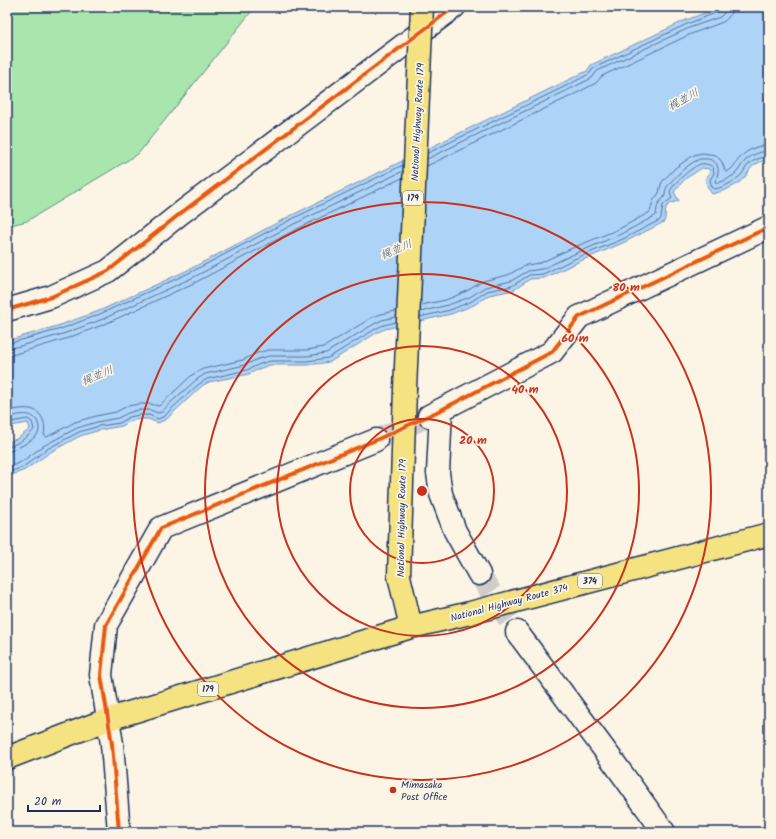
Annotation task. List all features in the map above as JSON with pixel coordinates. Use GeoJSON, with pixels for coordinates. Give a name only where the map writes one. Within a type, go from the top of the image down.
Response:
{"type":"FeatureCollection","features":[{"type":"Feature","properties":{"kind":"highway","name":"National Highway Route 179"},"geometry":{"type":"LineString","coordinates":[[411,627],[399,576],[405,389],[422,7]]}},
{"type":"Feature","properties":{"kind":"highway","name":"National Highway Route 374"},"geometry":{"type":"LineString","coordinates":[[411,627],[470,613],[769,534]]}},
{"type":"Feature","properties":{"kind":"highway","name":"179"},"geometry":{"type":"LineString","coordinates":[[7,758],[109,719],[411,627]]}},
{"type":"Feature","properties":{"kind":"street"},"geometry":{"type":"LineString","coordinates":[[7,310],[51,297],[108,271],[181,213],[454,7]]}},
{"type":"Feature","properties":{"kind":"street"},"geometry":{"type":"LineString","coordinates":[[479,574],[455,531],[441,494],[438,473],[435,413],[552,352],[579,317],[769,227]]}},
{"type":"Feature","properties":{"kind":"street"},"geometry":{"type":"LineString","coordinates":[[119,832],[112,744],[101,676],[106,625],[161,528],[376,440]]}},
{"type":"Feature","properties":{"kind":"street"},"geometry":{"type":"LineString","coordinates":[[517,632],[664,832]]}},
{"type":"Feature","properties":{"kind":"green space"},"geometry":{"type":"Polygon","coordinates":[[[7,7],[255,7],[138,154],[27,221],[7,226],[7,7]]]}},
{"type":"Feature","properties":{"kind":"water","name":"梶並川"},"geometry":{"type":"Polygon","coordinates":[[[721,7],[769,7],[769,159],[760,162],[751,168],[745,177],[734,186],[712,194],[705,179],[710,172],[709,169],[702,168],[685,179],[674,192],[679,201],[671,203],[666,207],[664,222],[625,242],[544,278],[530,279],[514,290],[489,295],[474,305],[451,314],[385,329],[330,362],[308,365],[270,365],[249,374],[209,382],[202,386],[167,419],[158,423],[148,419],[140,419],[131,421],[122,426],[100,430],[80,436],[49,453],[25,470],[7,477],[7,443],[18,438],[30,429],[28,423],[7,428],[7,341],[60,325],[99,311],[190,269],[288,217],[587,71],[591,65],[686,20],[721,7]]]}},
{"type":"Feature","properties":{"kind":"tunnel"},"geometry":{"type":"LineString","coordinates":[[376,440],[429,416]]}},
{"type":"Feature","properties":{"kind":"tunnel"},"geometry":{"type":"LineString","coordinates":[[479,574],[517,632]]}},
{"type":"Feature","properties":{"kind":"cycle path"},"geometry":{"type":"LineString","coordinates":[[7,310],[51,297],[108,271],[181,213],[454,7]]}},
{"type":"Feature","properties":{"kind":"cycle path"},"geometry":{"type":"LineString","coordinates":[[119,832],[112,744],[101,675],[106,625],[161,528],[376,440],[441,410],[552,352],[579,317],[769,227]]}},
{"type":"Feature","properties":{"kind":"place","name":"Mimasaka Post Office"},"geometry":{"type":"Point","coordinates":[393,790]}}]}
